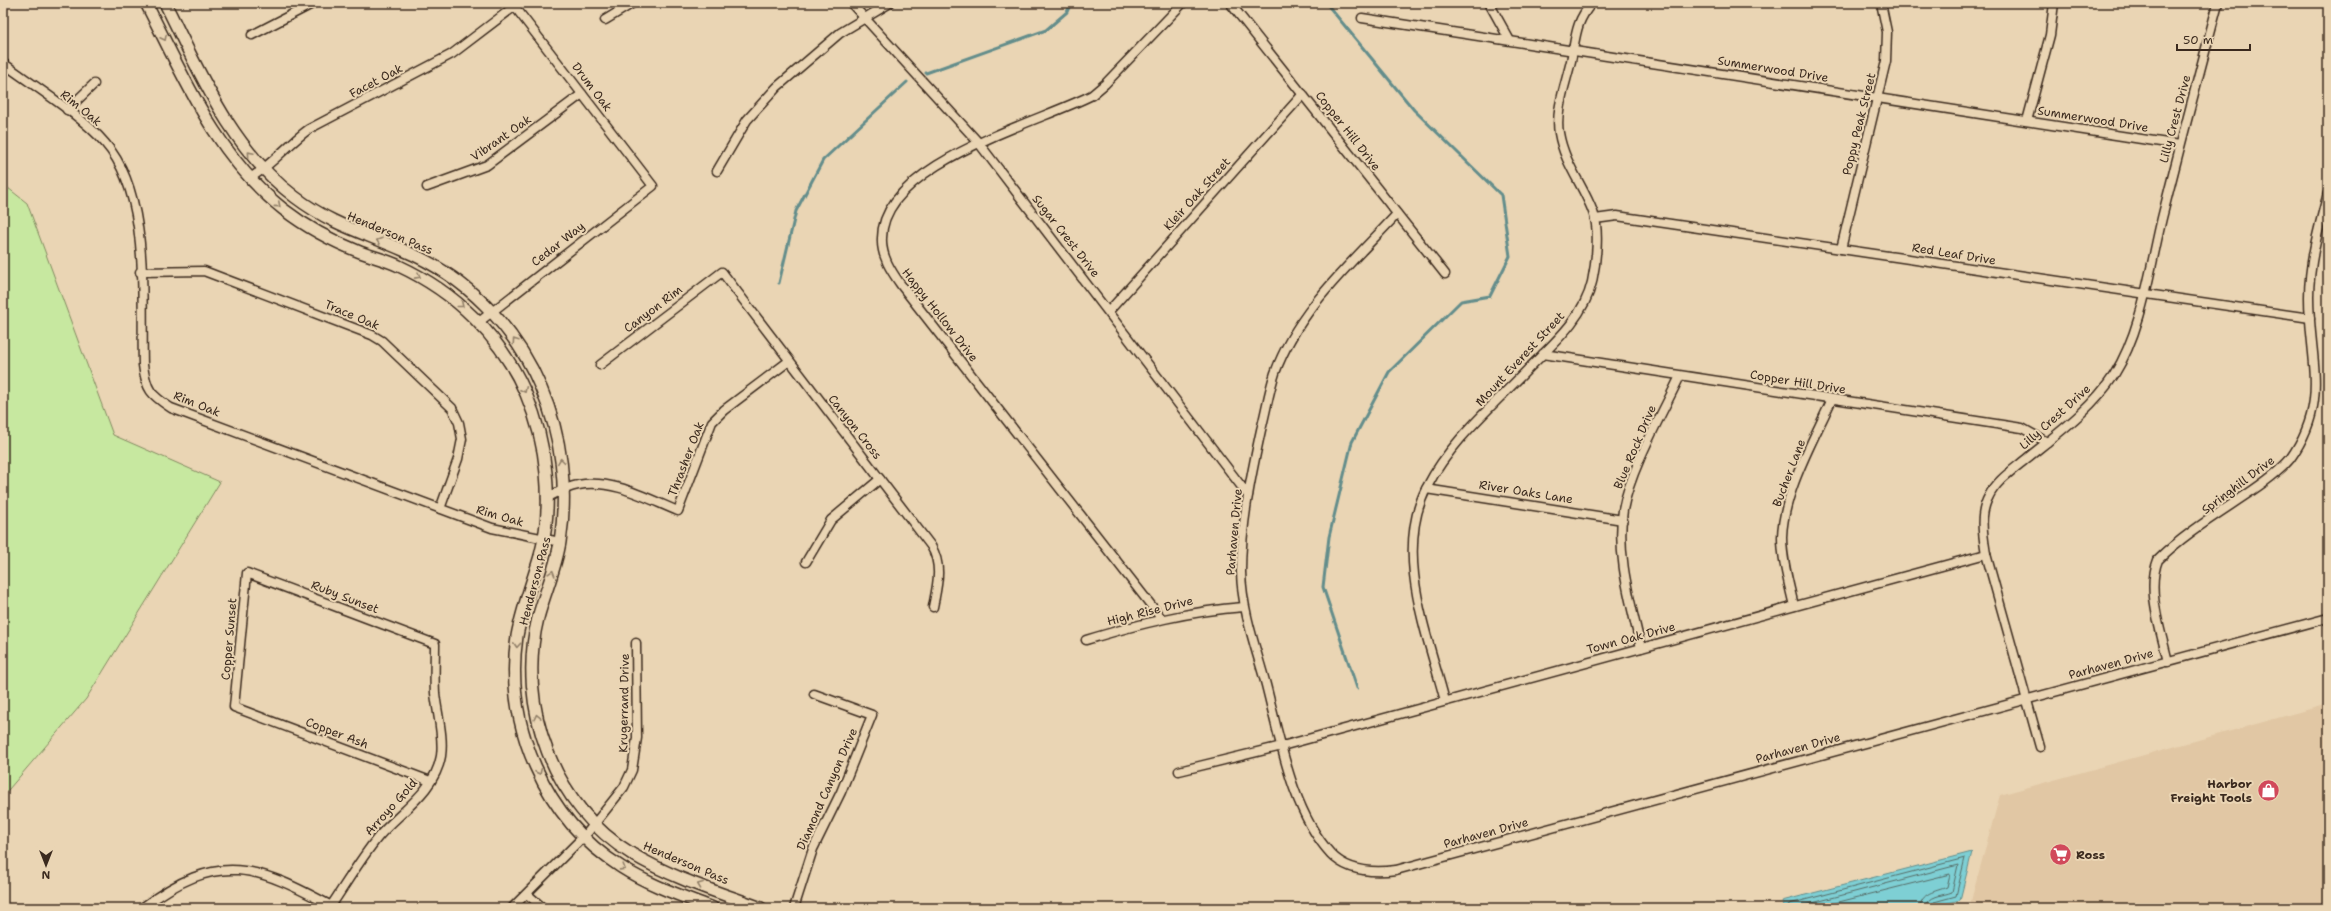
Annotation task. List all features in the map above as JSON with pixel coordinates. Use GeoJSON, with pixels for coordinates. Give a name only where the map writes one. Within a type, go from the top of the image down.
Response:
{"type":"FeatureCollection","features":[{"type":"Feature","properties":{"kind":"street","name":"Henderson Pass"},"geometry":{"type":"LineString","coordinates":[[146,3],[204,113],[232,160],[250,178],[282,208],[331,240],[420,276],[447,294],[479,322],[500,347],[526,393],[535,417],[546,464],[544,539],[517,638],[515,686],[518,708],[531,755],[552,798],[565,818],[584,837],[620,867],[642,879],[713,908]]}},
{"type":"Feature","properties":{"kind":"street","name":"Henderson Pass"},"geometry":{"type":"LineString","coordinates":[[165,3],[227,121],[246,149],[264,170],[292,196],[338,225],[403,250],[428,262],[457,281],[492,311],[513,338],[541,386],[558,439],[562,462],[563,489],[560,542],[534,640],[532,685],[534,705],[547,749],[566,790],[578,807],[611,840],[649,864],[761,908]]}},
{"type":"Feature","properties":{"kind":"street"},"geometry":{"type":"LineString","coordinates":[[252,35],[314,3]]}},
{"type":"Feature","properties":{"kind":"street"},"geometry":{"type":"LineString","coordinates":[[605,20],[633,3]]}},
{"type":"Feature","properties":{"kind":"street","name":"Sugar Crest Drive"},"geometry":{"type":"LineString","coordinates":[[851,3],[865,16],[978,142],[1109,311],[1248,495]]}},
{"type":"Feature","properties":{"kind":"street"},"geometry":{"type":"LineString","coordinates":[[717,171],[747,120],[761,103],[840,33],[865,16],[890,3]]}},
{"type":"Feature","properties":{"kind":"street","name":"Happy Hollow Drive"},"geometry":{"type":"LineString","coordinates":[[1161,618],[901,285],[884,254],[882,238],[883,226],[889,211],[919,176],[978,142],[1092,95],[1105,84],[1183,3]]}},
{"type":"Feature","properties":{"kind":"street","name":"Copper Hill Drive"},"geometry":{"type":"LineString","coordinates":[[1230,3],[1445,274]]}},
{"type":"Feature","properties":{"kind":"street"},"geometry":{"type":"LineString","coordinates":[[1489,3],[1509,40]]}},
{"type":"Feature","properties":{"kind":"street","name":"Mount Everest Street"},"geometry":{"type":"LineString","coordinates":[[1445,701],[1414,580],[1413,543],[1419,505],[1426,489],[1456,444],[1564,332],[1577,314],[1588,294],[1595,261],[1597,232],[1595,219],[1593,211],[1574,175],[1559,135],[1558,123],[1578,21],[1592,3]]}},
{"type":"Feature","properties":{"kind":"street","name":"Poppy Peak Street"},"geometry":{"type":"LineString","coordinates":[[1841,248],[1879,97],[1886,61],[1886,22],[1881,3]]}},
{"type":"Feature","properties":{"kind":"street"},"geometry":{"type":"LineString","coordinates":[[2027,121],[2050,35],[2054,3]]}},
{"type":"Feature","properties":{"kind":"street","name":"Lilly Crest Drive"},"geometry":{"type":"LineString","coordinates":[[2040,747],[2028,698],[1986,554],[1983,531],[1983,512],[1989,496],[1999,482],[2087,407],[2114,375],[2128,349],[2144,295],[2180,145],[2218,3]]}},
{"type":"Feature","properties":{"kind":"street","name":"Facet Oak"},"geometry":{"type":"LineString","coordinates":[[250,178],[264,170],[298,137],[452,54],[514,4]]}},
{"type":"Feature","properties":{"kind":"street","name":"Drum Oak"},"geometry":{"type":"LineString","coordinates":[[514,4],[653,186]]}},
{"type":"Feature","properties":{"kind":"street","name":"Summerwood Drive"},"geometry":{"type":"LineString","coordinates":[[1362,18],[1879,97],[2180,145]]}},
{"type":"Feature","properties":{"kind":"street","name":"Rim Oak"},"geometry":{"type":"LineString","coordinates":[[3,63],[67,110],[105,143],[122,166],[128,180],[136,208],[143,365],[145,382],[155,397],[172,408],[492,528],[560,542]]}},
{"type":"Feature","properties":{"kind":"street"},"geometry":{"type":"LineString","coordinates":[[67,110],[94,84]]}},
{"type":"Feature","properties":{"kind":"street","name":"Vibrant Oak"},"geometry":{"type":"LineString","coordinates":[[426,187],[487,165],[582,94]]}},
{"type":"Feature","properties":{"kind":"street","name":"Kleir Oak Street"},"geometry":{"type":"LineString","coordinates":[[1109,311],[1303,94]]}},
{"type":"Feature","properties":{"kind":"street","name":"Cedar Way"},"geometry":{"type":"LineString","coordinates":[[479,322],[653,186]]}},
{"type":"Feature","properties":{"kind":"street","name":"Springhill Drive"},"geometry":{"type":"LineString","coordinates":[[2168,662],[2152,586],[2153,571],[2158,560],[2271,476],[2289,460],[2304,440],[2314,417],[2319,392],[2319,368],[2310,318],[2311,268],[2328,193]]}},
{"type":"Feature","properties":{"kind":"street","name":"Parhaven Drive"},"geometry":{"type":"LineString","coordinates":[[1397,214],[1313,305],[1292,337],[1274,376],[1248,495],[1241,571],[1244,607],[1293,784],[1316,834],[1332,854],[1344,864],[1355,869],[1367,872],[1396,870],[2328,618]]}},
{"type":"Feature","properties":{"kind":"street","name":"Red Leaf Drive"},"geometry":{"type":"LineString","coordinates":[[1595,219],[1618,216],[1841,248],[2144,295],[2310,318]]}},
{"type":"Feature","properties":{"kind":"street","name":"Trace Oak"},"geometry":{"type":"LineString","coordinates":[[140,272],[192,270],[212,274],[372,335],[382,341],[452,408],[459,423],[462,439],[458,459],[440,509]]}},
{"type":"Feature","properties":{"kind":"street","name":"Canyon Cross"},"geometry":{"type":"LineString","coordinates":[[722,272],[936,553],[939,569],[933,607]]}},
{"type":"Feature","properties":{"kind":"street","name":"Canyon Rim"},"geometry":{"type":"LineString","coordinates":[[600,365],[722,272]]}},
{"type":"Feature","properties":{"kind":"street","name":"Copper Hill Drive"},"geometry":{"type":"LineString","coordinates":[[1543,354],[2022,428],[2046,442]]}},
{"type":"Feature","properties":{"kind":"street","name":"Thrasher Oak"},"geometry":{"type":"LineString","coordinates":[[546,498],[563,489],[587,484],[606,485],[678,511],[712,422],[724,410],[789,361]]}},
{"type":"Feature","properties":{"kind":"street","name":"Blue Rock Drive"},"geometry":{"type":"LineString","coordinates":[[1641,648],[1626,580],[1622,537],[1623,510],[1633,476],[1680,376]]}},
{"type":"Feature","properties":{"kind":"street","name":"Bucher Lane"},"geometry":{"type":"LineString","coordinates":[[1794,606],[1783,553],[1784,522],[1791,493],[1832,399]]}},
{"type":"Feature","properties":{"kind":"street"},"geometry":{"type":"LineString","coordinates":[[806,562],[831,520],[880,479]]}},
{"type":"Feature","properties":{"kind":"street","name":"River Oaks Lane"},"geometry":{"type":"LineString","coordinates":[[1426,489],[1623,520]]}},
{"type":"Feature","properties":{"kind":"street","name":"Town Oak Drive"},"geometry":{"type":"LineString","coordinates":[[1179,771],[1282,746],[1986,554]]}},
{"type":"Feature","properties":{"kind":"street","name":"Ruby Sunset"},"geometry":{"type":"LineString","coordinates":[[247,573],[435,644]]}},
{"type":"Feature","properties":{"kind":"street","name":"Copper Sunset"},"geometry":{"type":"LineString","coordinates":[[234,707],[247,573]]}},
{"type":"Feature","properties":{"kind":"street","name":"High Rise Drive"},"geometry":{"type":"LineString","coordinates":[[1086,640],[1161,618],[1211,609],[1244,607]]}},
{"type":"Feature","properties":{"kind":"street","name":"Arroyo Gold"},"geometry":{"type":"LineString","coordinates":[[333,907],[359,863],[380,836],[418,798],[430,781],[440,762],[442,746],[435,693],[435,644]]}},
{"type":"Feature","properties":{"kind":"street","name":"Krugerrand Drive"},"geometry":{"type":"LineString","coordinates":[[512,908],[584,837],[624,787],[635,761],[637,738],[636,644]]}},
{"type":"Feature","properties":{"kind":"street","name":"Diamond Canyon Drive"},"geometry":{"type":"LineString","coordinates":[[794,908],[813,849],[844,786],[872,715],[814,694]]}},
{"type":"Feature","properties":{"kind":"street","name":"Copper Ash"},"geometry":{"type":"LineString","coordinates":[[234,707],[430,781]]}},
{"type":"Feature","properties":{"kind":"street"},"geometry":{"type":"LineString","coordinates":[[142,908],[180,882],[204,874],[229,870],[267,875],[333,907]]}},
{"type":"Feature","properties":{"kind":"street"},"geometry":{"type":"LineString","coordinates":[[527,894],[543,908]]}},
{"type":"Feature","properties":{"kind":"shaded area"},"geometry":{"type":"Polygon","coordinates":[[[2328,704],[2328,908],[1969,908],[2000,795],[2328,704]]]}},
{"type":"Feature","properties":{"kind":"green space"},"geometry":{"type":"Polygon","coordinates":[[[3,184],[27,203],[113,435],[220,482],[86,699],[3,796],[3,184]]]}},
{"type":"Feature","properties":{"kind":"water"},"geometry":{"type":"Polygon","coordinates":[[[1972,852],[1960,900],[1929,908],[1784,908],[1782,901],[1972,852]]]}},
{"type":"Feature","properties":{"kind":"waterway"},"geometry":{"type":"LineString","coordinates":[[926,73],[1046,30],[1067,12],[1071,3]]}},
{"type":"Feature","properties":{"kind":"waterway"},"geometry":{"type":"LineString","coordinates":[[1326,3],[1414,110],[1501,195],[1510,256],[1490,296],[1461,301],[1389,372],[1352,442],[1329,537],[1323,587],[1357,688]]}},
{"type":"Feature","properties":{"kind":"waterway"},"geometry":{"type":"LineString","coordinates":[[779,283],[796,211],[823,160],[907,82]]}},
{"type":"Feature","properties":{"kind":"place","name":"Harbor Freight Tools"},"geometry":{"type":"Point","coordinates":[2268,791]}},
{"type":"Feature","properties":{"kind":"place","name":"Ross"},"geometry":{"type":"Point","coordinates":[2061,855]}}]}
